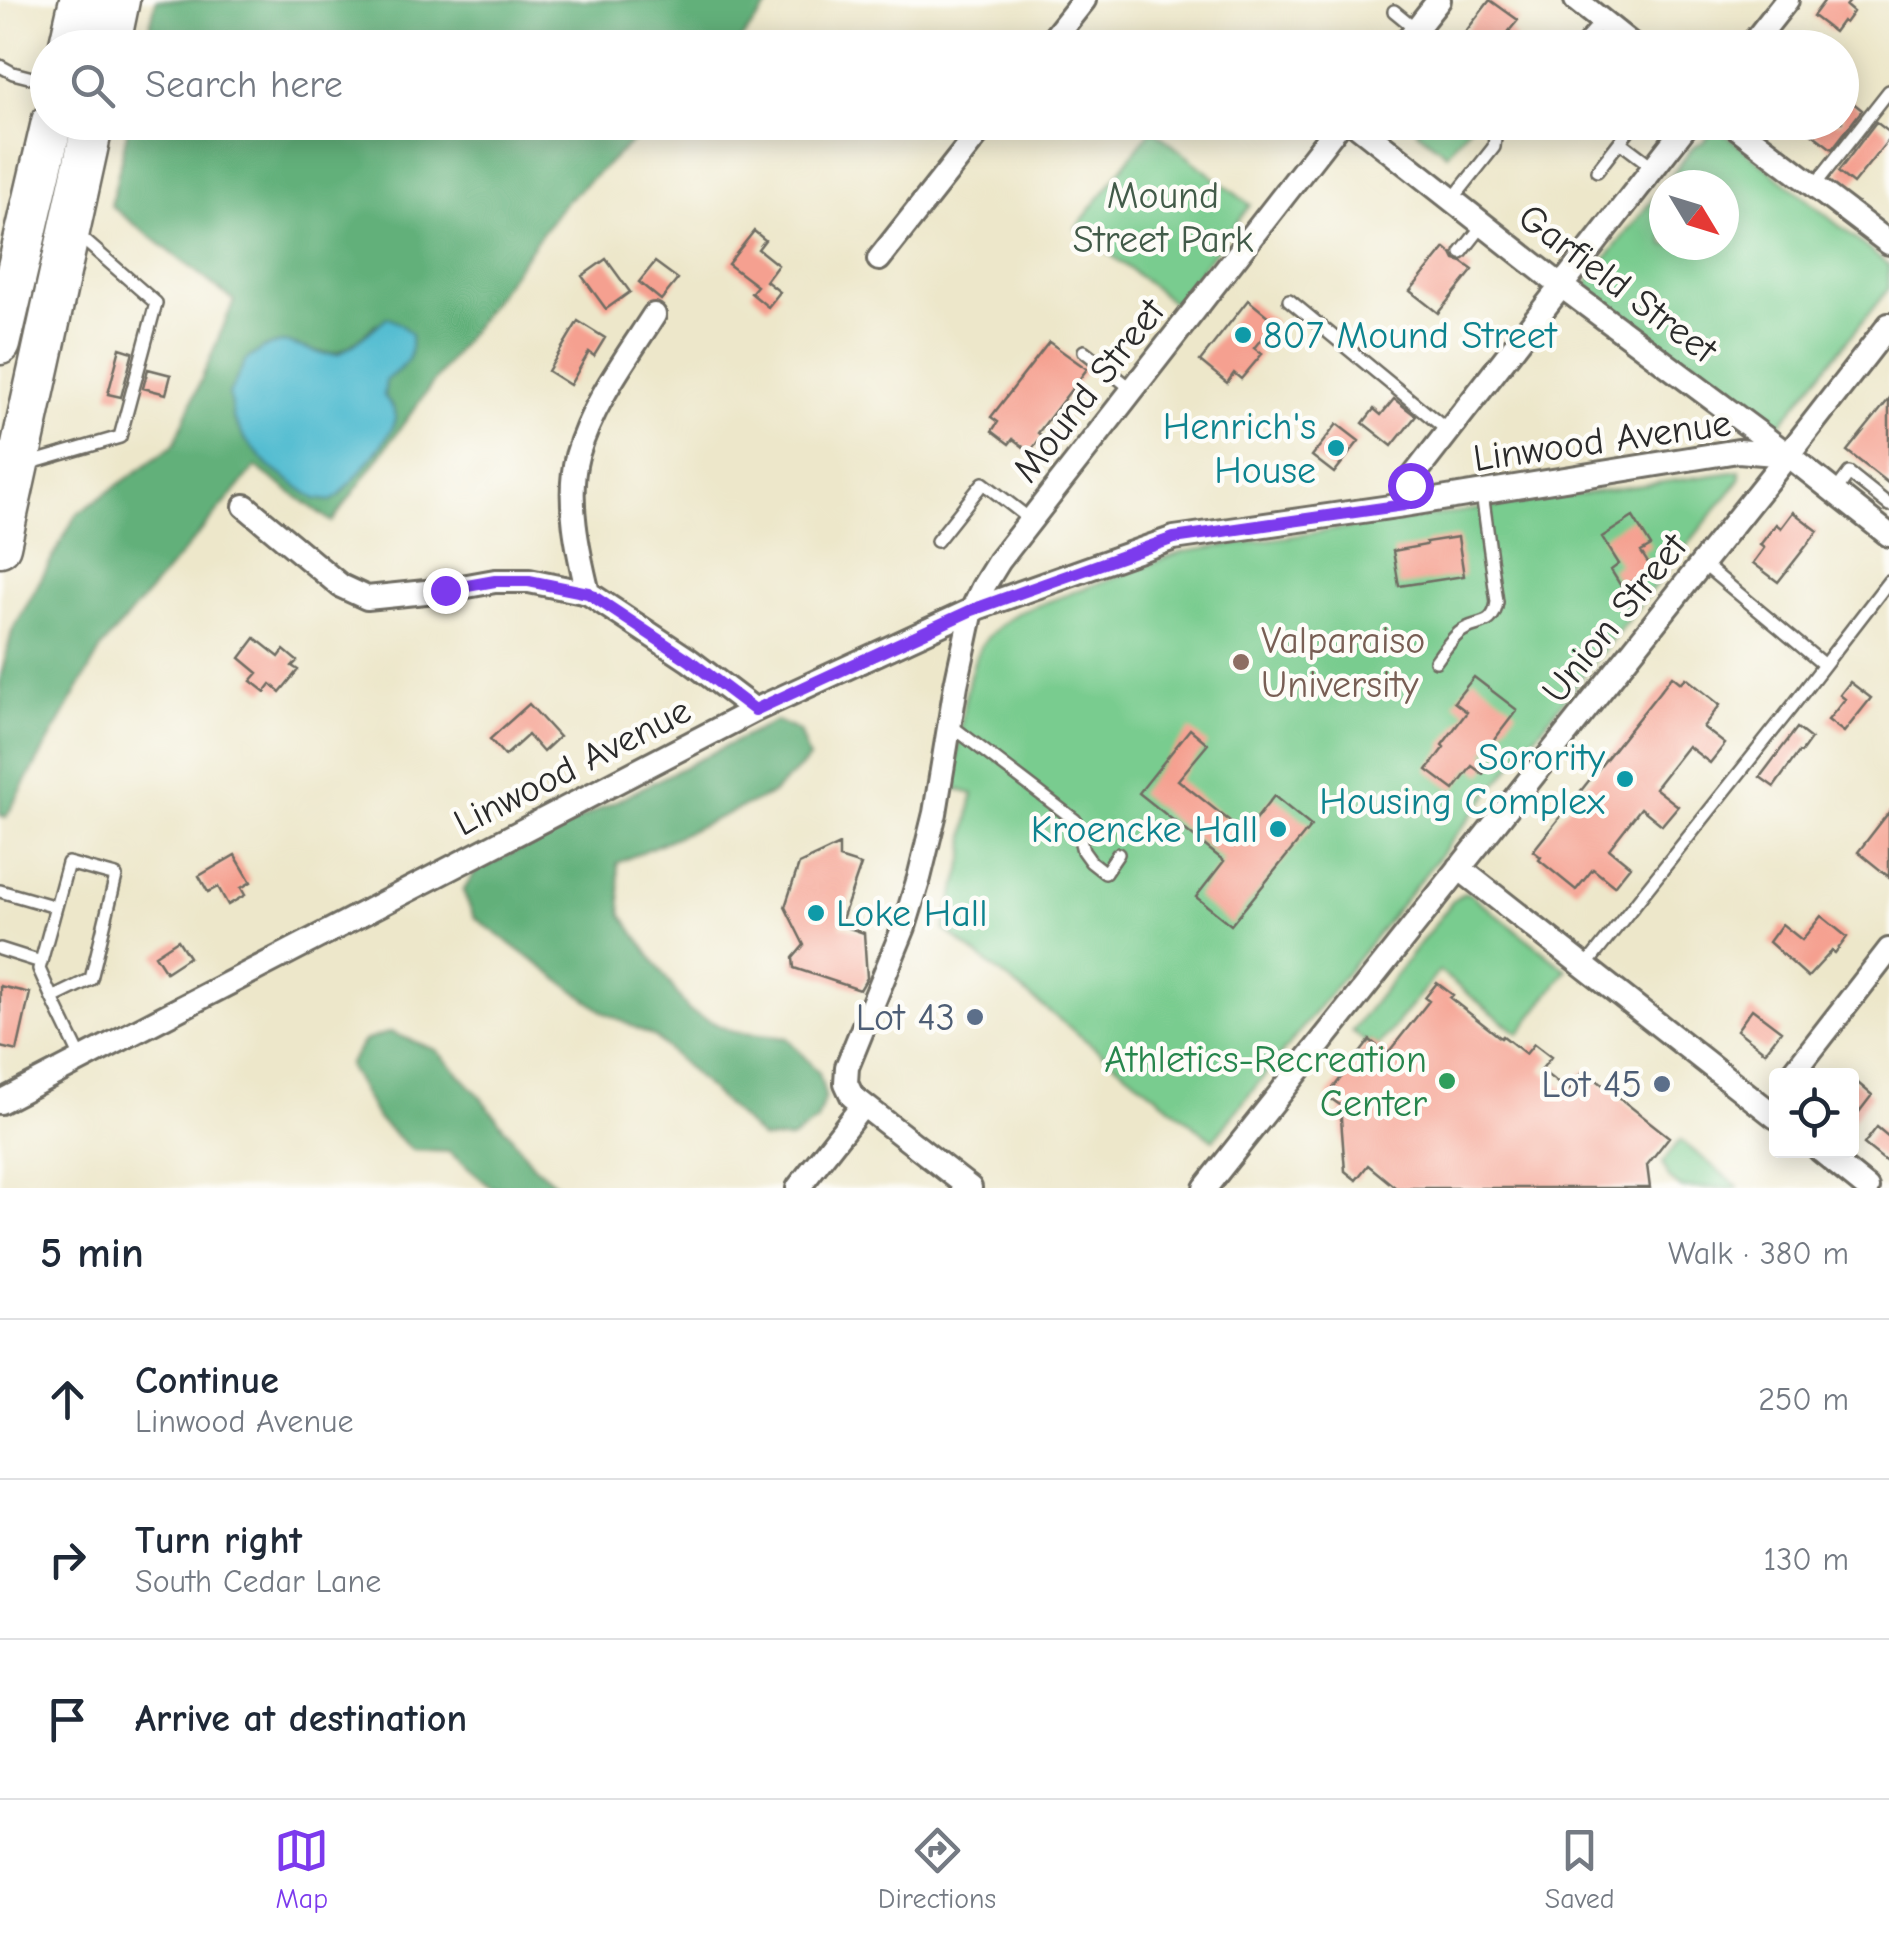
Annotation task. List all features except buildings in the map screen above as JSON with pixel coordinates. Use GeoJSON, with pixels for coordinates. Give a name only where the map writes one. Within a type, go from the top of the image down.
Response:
{"type":"FeatureCollection","features":[{"type":"Feature","properties":{"kind":"highway"},"geometry":{"type":"LineString","coordinates":[[73,30],[80,0]]}},
{"type":"Feature","properties":{"kind":"highway"},"geometry":{"type":"LineString","coordinates":[[113,30],[119,0]]}},
{"type":"Feature","properties":{"kind":"highway"},"geometry":{"type":"LineString","coordinates":[[0,344],[48,140]]}},
{"type":"Feature","properties":{"kind":"highway"},"geometry":{"type":"LineString","coordinates":[[0,546],[89,140]]}},
{"type":"Feature","properties":{"kind":"street"},"geometry":{"type":"LineString","coordinates":[[1060,30],[1084,0]]}},
{"type":"Feature","properties":{"kind":"street"},"geometry":{"type":"LineString","coordinates":[[1416,28],[1439,0]]}},
{"type":"Feature","properties":{"kind":"street"},"geometry":{"type":"LineString","coordinates":[[1576,0],[1613,30]]}},
{"type":"Feature","properties":{"kind":"street"},"geometry":{"type":"LineString","coordinates":[[1763,30],[1787,0]]}},
{"type":"Feature","properties":{"kind":"street"},"geometry":{"type":"LineString","coordinates":[[879,259],[973,140]]}},
{"type":"Feature","properties":{"kind":"street","name":"Mound Street"},"geometry":{"type":"LineString","coordinates":[[863,1105],[852,1096],[846,1083],[847,1067],[920,878],[936,813],[972,610],[983,587],[999,561],[1327,140]]}},
{"type":"Feature","properties":{"kind":"street","name":"Garfield Street"},"geometry":{"type":"LineString","coordinates":[[1376,140],[1889,535]]}},
{"type":"Feature","properties":{"kind":"street"},"geometry":{"type":"LineString","coordinates":[[1404,505],[1412,478],[1675,140]]}},
{"type":"Feature","properties":{"kind":"street"},"geometry":{"type":"LineString","coordinates":[[1754,140],[1889,243]]}},
{"type":"Feature","properties":{"kind":"street"},"geometry":{"type":"LineString","coordinates":[[588,593],[573,506],[576,459],[596,406],[654,314]]}},
{"type":"Feature","properties":{"kind":"street","name":"Union Street"},"geometry":{"type":"LineString","coordinates":[[1206,1188],[1889,325]]}},
{"type":"Feature","properties":{"kind":"street","name":"Linwood Avenue"},"geometry":{"type":"LineString","coordinates":[[0,1102],[755,710],[972,610],[1174,538],[1738,451],[1788,455]]}},
{"type":"Feature","properties":{"kind":"street"},"geometry":{"type":"LineString","coordinates":[[245,506],[341,586],[367,598],[495,581],[529,581],[588,593],[689,660],[755,710]]}},
{"type":"Feature","properties":{"kind":"street"},"geometry":{"type":"LineString","coordinates":[[1459,868],[1769,1103]]}},
{"type":"Feature","properties":{"kind":"street"},"geometry":{"type":"LineString","coordinates":[[1797,1068],[1889,950]]}},
{"type":"Feature","properties":{"kind":"street"},"geometry":{"type":"LineString","coordinates":[[798,1188],[863,1105],[970,1188]]}},
{"type":"Feature","properties":{"kind":"street"},"geometry":{"type":"LineString","coordinates":[[1830,1158],[1868,1188]]}},
{"type":"Feature","properties":{"kind":"lane"},"geometry":{"type":"LineString","coordinates":[[1394,11],[1416,28]]}},
{"type":"Feature","properties":{"kind":"lane"},"geometry":{"type":"LineString","coordinates":[[1594,30],[1602,21]]}},
{"type":"Feature","properties":{"kind":"lane"},"geometry":{"type":"LineString","coordinates":[[0,66],[30,77]]}},
{"type":"Feature","properties":{"kind":"lane"},"geometry":{"type":"LineString","coordinates":[[1859,129],[1889,91]]}},
{"type":"Feature","properties":{"kind":"lane"},"geometry":{"type":"LineString","coordinates":[[1452,200],[1494,147],[1495,140]]}},
{"type":"Feature","properties":{"kind":"lane"},"geometry":{"type":"LineString","coordinates":[[1814,186],[1850,140]]}},
{"type":"Feature","properties":{"kind":"lane"},"geometry":{"type":"LineString","coordinates":[[1597,171],[1620,142],[1653,168]]}},
{"type":"Feature","properties":{"kind":"lane"},"geometry":{"type":"LineString","coordinates":[[1461,253],[1484,225]]}},
{"type":"Feature","properties":{"kind":"lane"},"geometry":{"type":"LineString","coordinates":[[18,467],[120,437],[156,303],[71,228]]}},
{"type":"Feature","properties":{"kind":"lane"},"geometry":{"type":"LineString","coordinates":[[1289,300],[1448,432]]}},
{"type":"Feature","properties":{"kind":"lane"},"geometry":{"type":"LineString","coordinates":[[1084,352],[1133,390]]}},
{"type":"Feature","properties":{"kind":"lane"},"geometry":{"type":"LineString","coordinates":[[1834,492],[1849,473],[1889,505]]}},
{"type":"Feature","properties":{"kind":"lane"},"geometry":{"type":"LineString","coordinates":[[936,541],[983,483],[1031,520]]}},
{"type":"Feature","properties":{"kind":"lane"},"geometry":{"type":"LineString","coordinates":[[1436,660],[1462,630],[1483,624],[1496,611],[1482,492]]}},
{"type":"Feature","properties":{"kind":"lane"},"geometry":{"type":"LineString","coordinates":[[1702,563],[1824,666]]}},
{"type":"Feature","properties":{"kind":"lane"},"geometry":{"type":"LineString","coordinates":[[1585,967],[1889,581]]}},
{"type":"Feature","properties":{"kind":"lane"},"geometry":{"type":"LineString","coordinates":[[949,724],[1075,820],[1083,851],[1105,873],[1118,854]]}},
{"type":"Feature","properties":{"kind":"lane"},"geometry":{"type":"LineString","coordinates":[[52,998],[91,979],[116,876],[68,862],[39,969],[52,998],[82,1060]]}},
{"type":"Feature","properties":{"kind":"lane"},"geometry":{"type":"LineString","coordinates":[[0,890],[56,907]]}},
{"type":"Feature","properties":{"kind":"lane"},"geometry":{"type":"LineString","coordinates":[[0,950],[41,962]]}},
{"type":"Feature","properties":{"kind":"green space"},"geometry":{"type":"Polygon","coordinates":[[[156,0],[773,0],[749,30],[149,30],[156,0]]]}},
{"type":"Feature","properties":{"kind":"green space"},"geometry":{"type":"Polygon","coordinates":[[[125,140],[634,140],[563,204],[332,522],[256,467],[102,647],[6,817],[0,815],[0,680],[12,632],[76,515],[174,445],[234,301],[111,206],[125,140]],[[376,324],[343,350],[334,352],[314,351],[285,342],[233,418],[245,439],[270,467],[339,496],[379,449],[393,407],[384,396],[386,379],[376,324]]]}},
{"type":"Feature","properties":{"kind":"green space","name":"Mound Street Park"},"geometry":{"type":"Polygon","coordinates":[[[1144,140],[1166,140],[1250,205],[1175,304],[1076,228],[1144,140]]]}},
{"type":"Feature","properties":{"kind":"green space"},"geometry":{"type":"Polygon","coordinates":[[[1429,140],[1458,140],[1447,154],[1429,140]]]}},
{"type":"Feature","properties":{"kind":"green space"},"geometry":{"type":"Polygon","coordinates":[[[1706,140],[1732,140],[1889,266],[1889,288],[1775,431],[1584,286],[1649,203],[1649,260],[1739,260],[1739,170],[1675,170],[1694,146],[1706,140]]]}},
{"type":"Feature","properties":{"kind":"green space"},"geometry":{"type":"Polygon","coordinates":[[[1740,471],[1740,479],[1213,1140],[944,929],[965,856],[973,794],[953,788],[970,675],[981,646],[1017,613],[1183,552],[1740,471]]]}},
{"type":"Feature","properties":{"kind":"green space"},"geometry":{"type":"Polygon","coordinates":[[[776,721],[799,731],[809,759],[772,794],[617,863],[622,915],[689,1011],[733,1032],[787,1038],[819,1073],[825,1096],[817,1121],[791,1139],[762,1139],[655,1037],[605,1013],[474,917],[463,891],[476,871],[776,721]]]}},
{"type":"Feature","properties":{"kind":"green space"},"geometry":{"type":"Polygon","coordinates":[[[1464,893],[1567,970],[1519,1034],[1439,971],[1378,1047],[1370,1041],[1368,1044],[1352,1031],[1453,901],[1464,893]]]}},
{"type":"Feature","properties":{"kind":"green space"},"geometry":{"type":"Polygon","coordinates":[[[390,1032],[436,1050],[478,1094],[534,1166],[561,1188],[492,1188],[449,1152],[412,1150],[377,1118],[348,1065],[364,1041],[390,1032]]]}},
{"type":"Feature","properties":{"kind":"green space"},"geometry":{"type":"Polygon","coordinates":[[[1680,1140],[1737,1188],[1681,1188],[1668,1178],[1662,1163],[1680,1140]]]}},
{"type":"Feature","properties":{"kind":"water"},"geometry":{"type":"Polygon","coordinates":[[[387,317],[411,334],[407,361],[386,380],[384,396],[395,411],[394,424],[339,496],[331,501],[315,499],[270,467],[245,439],[233,418],[229,394],[246,360],[265,347],[285,342],[323,354],[338,354],[387,317]]]}},
{"type":"Feature","properties":{"kind":"place","name":"807 Mound Street"},"geometry":{"type":"Point","coordinates":[1243,335]}},
{"type":"Feature","properties":{"kind":"place","name":"Henrich's House"},"geometry":{"type":"Point","coordinates":[1336,448]}},
{"type":"Feature","properties":{"kind":"place","name":"Valparaiso University"},"geometry":{"type":"Point","coordinates":[1241,662]}},
{"type":"Feature","properties":{"kind":"place","name":"Sorority Housing Complex"},"geometry":{"type":"Point","coordinates":[1625,779]}},
{"type":"Feature","properties":{"kind":"place","name":"Kroencke Hall"},"geometry":{"type":"Point","coordinates":[1278,829]}},
{"type":"Feature","properties":{"kind":"place","name":"Loke Hall"},"geometry":{"type":"Point","coordinates":[816,913]}},
{"type":"Feature","properties":{"kind":"place","name":"Lot 43"},"geometry":{"type":"Point","coordinates":[975,1017]}},
{"type":"Feature","properties":{"kind":"place","name":"Athletics-Recreation Center"},"geometry":{"type":"Point","coordinates":[1447,1081]}},
{"type":"Feature","properties":{"kind":"place","name":"Lot 45"},"geometry":{"type":"Point","coordinates":[1662,1084]}},
{"type":"Feature","properties":{"kind":"route"},"geometry":{"type":"LineString","coordinates":[[445,590],[495,581],[529,581],[588,593],[689,660],[755,710],[972,610],[1174,538],[1404,505],[1410,485]]}}]}
